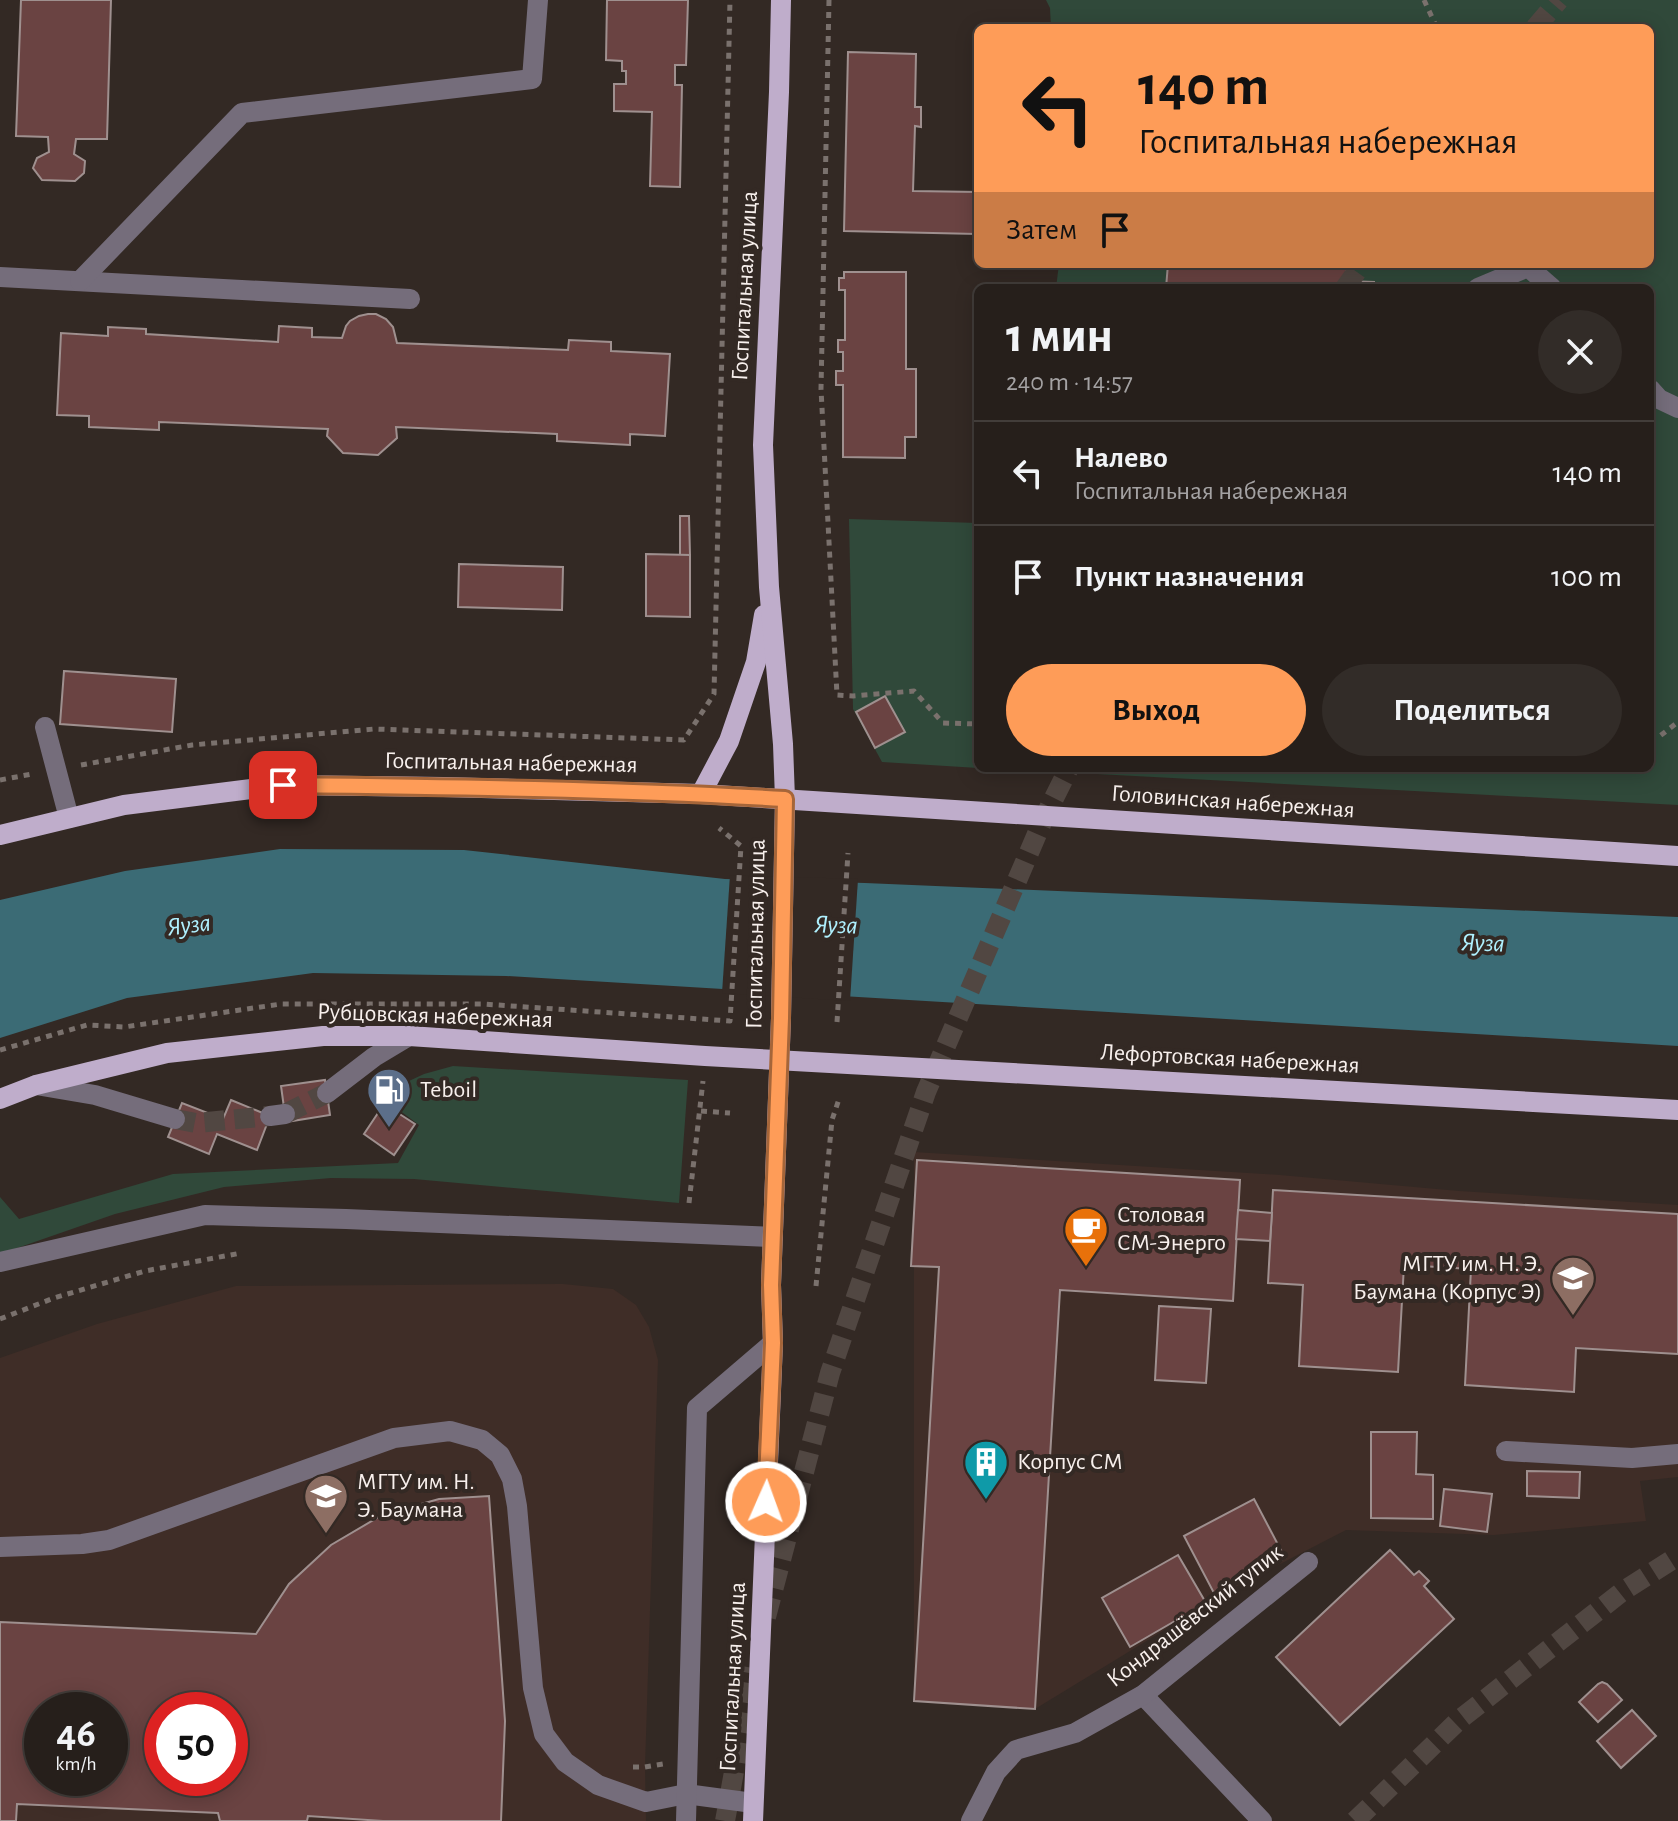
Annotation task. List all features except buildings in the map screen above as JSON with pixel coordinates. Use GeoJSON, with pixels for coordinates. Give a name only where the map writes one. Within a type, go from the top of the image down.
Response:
{"type":"FeatureCollection","features":[{"type":"Feature","properties":{"kind":"main road","name":"Госпитальная улица"},"geometry":{"type":"LineString","coordinates":[[753,1812],[773,1343],[771,1285],[785,799],[769,587],[763,445],[781,0]]}},
{"type":"Feature","properties":{"kind":"main road"},"geometry":{"type":"LineString","coordinates":[[701,794],[729,741],[756,662],[769,587]]}},
{"type":"Feature","properties":{"kind":"main road","name":"Госпитальная набережная"},"geometry":{"type":"LineString","coordinates":[[2,833],[124,805],[283,785],[701,794],[785,799]]}},
{"type":"Feature","properties":{"kind":"main road","name":"Головинская набережная"},"geometry":{"type":"LineString","coordinates":[[785,799],[1678,856]]}},
{"type":"Feature","properties":{"kind":"main road","name":"Рубцовская набережная"},"geometry":{"type":"LineString","coordinates":[[0,1099],[36,1085],[167,1053],[323,1036],[409,1036],[779,1060]]}},
{"type":"Feature","properties":{"kind":"main road","name":"Лефортовская набережная"},"geometry":{"type":"LineString","coordinates":[[779,1060],[1678,1110]]}},
{"type":"Feature","properties":{"kind":"street"},"geometry":{"type":"LineString","coordinates":[[80,281],[242,113],[532,79],[538,0]]}},
{"type":"Feature","properties":{"kind":"street"},"geometry":{"type":"LineString","coordinates":[[1488,284],[1526,268]]}},
{"type":"Feature","properties":{"kind":"street"},"geometry":{"type":"LineString","coordinates":[[1529,268],[1547,284]]}},
{"type":"Feature","properties":{"kind":"street"},"geometry":{"type":"LineString","coordinates":[[0,277],[410,299]]}},
{"type":"Feature","properties":{"kind":"street"},"geometry":{"type":"LineString","coordinates":[[1654,393],[1678,408]]}},
{"type":"Feature","properties":{"kind":"street"},"geometry":{"type":"LineString","coordinates":[[45,727],[69,818]]}},
{"type":"Feature","properties":{"kind":"street"},"geometry":{"type":"LineString","coordinates":[[327,1093],[374,1057],[409,1036]]}},
{"type":"Feature","properties":{"kind":"street"},"geometry":{"type":"LineString","coordinates":[[36,1085],[95,1095],[175,1119]]}},
{"type":"Feature","properties":{"kind":"street"},"geometry":{"type":"LineString","coordinates":[[0,1262],[205,1215],[773,1237]]}},
{"type":"Feature","properties":{"kind":"street"},"geometry":{"type":"LineString","coordinates":[[686,1821],[697,1408],[773,1343]]}},
{"type":"Feature","properties":{"kind":"street"},"geometry":{"type":"LineString","coordinates":[[0,1547],[109,1540],[394,1438],[450,1431],[482,1440],[500,1455],[512,1479],[533,1688],[544,1734],[565,1762],[598,1785],[646,1802],[686,1794],[753,1812]]}},
{"type":"Feature","properties":{"kind":"street"},"geometry":{"type":"LineString","coordinates":[[1506,1451],[1632,1458],[1678,1454]]}},
{"type":"Feature","properties":{"kind":"street","name":"Кондрашёвский тупик"},"geometry":{"type":"LineString","coordinates":[[971,1821],[996,1772],[1016,1750],[1075,1733],[1143,1695],[1308,1562]]}},
{"type":"Feature","properties":{"kind":"street"},"geometry":{"type":"LineString","coordinates":[[1143,1695],[1262,1821]]}},
{"type":"Feature","properties":{"kind":"path"},"geometry":{"type":"LineString","coordinates":[[0,780],[192,745],[374,729],[684,740],[714,694],[730,0]]}},
{"type":"Feature","properties":{"kind":"path"},"geometry":{"type":"LineString","coordinates":[[829,0],[821,389],[837,695],[914,691],[943,723],[974,724]]}},
{"type":"Feature","properties":{"kind":"path"},"geometry":{"type":"LineString","coordinates":[[1424,0],[1435,24]]}},
{"type":"Feature","properties":{"kind":"path"},"geometry":{"type":"LineString","coordinates":[[1654,739],[1678,722]]}},
{"type":"Feature","properties":{"kind":"path"},"geometry":{"type":"LineString","coordinates":[[709,1020],[730,1021],[741,846],[719,828]]}},
{"type":"Feature","properties":{"kind":"path"},"geometry":{"type":"LineString","coordinates":[[837,1022],[848,853]]}},
{"type":"Feature","properties":{"kind":"path"},"geometry":{"type":"LineString","coordinates":[[689,1203],[703,1080]]}},
{"type":"Feature","properties":{"kind":"path"},"geometry":{"type":"LineString","coordinates":[[816,1286],[832,1120],[840,1096]]}},
{"type":"Feature","properties":{"kind":"path"},"geometry":{"type":"LineString","coordinates":[[701,1111],[730,1113]]}},
{"type":"Feature","properties":{"kind":"path"},"geometry":{"type":"LineString","coordinates":[[0,1319],[54,1298],[145,1271],[241,1253]]}},
{"type":"Feature","properties":{"kind":"path"},"geometry":{"type":"LineString","coordinates":[[630,1767],[687,1759]]}},
{"type":"Feature","properties":{"kind":"shaded area"},"geometry":{"type":"Polygon","coordinates":[[[914,1152],[1678,1205],[1678,1477],[1640,1481],[1646,1521],[1494,1535],[1346,1530],[1230,1590],[1035,1709],[914,1701],[914,1152]]]}},
{"type":"Feature","properties":{"kind":"shaded area","name":"МГТУ им. Н. Э. Баумана"},"geometry":{"type":"Polygon","coordinates":[[[563,1284],[613,1289],[636,1305],[649,1327],[658,1360],[645,1767],[646,1821],[0,1821],[0,1358],[97,1324],[236,1286],[563,1284]]]}},
{"type":"Feature","properties":{"kind":"green space"},"geometry":{"type":"Polygon","coordinates":[[[1046,0],[1678,0],[1678,805],[1060,772],[1654,772],[1654,284],[1056,284],[1058,268],[1654,268],[1654,24],[1051,24],[1046,0]]]}},
{"type":"Feature","properties":{"kind":"green space"},"geometry":{"type":"Polygon","coordinates":[[[849,519],[974,523],[974,768],[882,762],[853,709],[849,519]]]}},
{"type":"Feature","properties":{"kind":"green space"},"geometry":{"type":"Polygon","coordinates":[[[453,1066],[688,1080],[679,1203],[414,1179],[331,1178],[224,1187],[115,1214],[0,1254],[0,1197],[19,1219],[173,1174],[398,1163],[419,1125],[379,1095],[424,1074],[453,1066]]]}},
{"type":"Feature","properties":{"kind":"water","name":"Яуза"},"geometry":{"type":"Polygon","coordinates":[[[280,849],[464,850],[725,879],[1678,917],[1678,1046],[506,976],[313,973],[127,998],[0,1038],[0,900],[125,871],[280,849]]]}},
{"type":"Feature","properties":{"kind":"pier"},"geometry":{"type":"Polygon","coordinates":[[[730,875],[858,879],[850,1001],[722,993],[730,875]]]}},
{"type":"Feature","properties":{"kind":"tunnel"},"geometry":{"type":"LineString","coordinates":[[1538,24],[1559,0]]}},
{"type":"Feature","properties":{"kind":"tunnel"},"geometry":{"type":"LineString","coordinates":[[1348,284],[1359,268]]}},
{"type":"Feature","properties":{"kind":"tunnel"},"geometry":{"type":"LineString","coordinates":[[766,1617],[830,1373],[926,1092],[1043,820],[1067,772]]}},
{"type":"Feature","properties":{"kind":"tunnel"},"geometry":{"type":"LineString","coordinates":[[285,1114],[327,1093]]}},
{"type":"Feature","properties":{"kind":"tunnel"},"geometry":{"type":"LineString","coordinates":[[175,1119],[196,1123],[270,1116]]}},
{"type":"Feature","properties":{"kind":"tunnel"},"geometry":{"type":"LineString","coordinates":[[1355,1821],[1459,1720],[1623,1591],[1678,1556]]}},
{"type":"Feature","properties":{"kind":"tunnel"},"geometry":{"type":"LineString","coordinates":[[725,1821],[753,1668]]}},
{"type":"Feature","properties":{"kind":"place","name":"Teboil"},"geometry":{"type":"Point","coordinates":[389,1129]}},
{"type":"Feature","properties":{"kind":"place","name":"Столовая СМ-Энерго"},"geometry":{"type":"Point","coordinates":[1086,1268]}},
{"type":"Feature","properties":{"kind":"place","name":"МГТУ им. Н. Э. Баумана (Корпус Э)"},"geometry":{"type":"Point","coordinates":[1573,1317]}},
{"type":"Feature","properties":{"kind":"place","name":"Корпус СМ"},"geometry":{"type":"Point","coordinates":[986,1501]}},
{"type":"Feature","properties":{"kind":"place","name":"МГТУ им. Н. Э. Баумана"},"geometry":{"type":"Point","coordinates":[326,1535]}},
{"type":"Feature","properties":{"kind":"route"},"geometry":{"type":"LineString","coordinates":[[283,785],[701,794],[785,799],[771,1285],[773,1343],[766,1502]]}}]}
